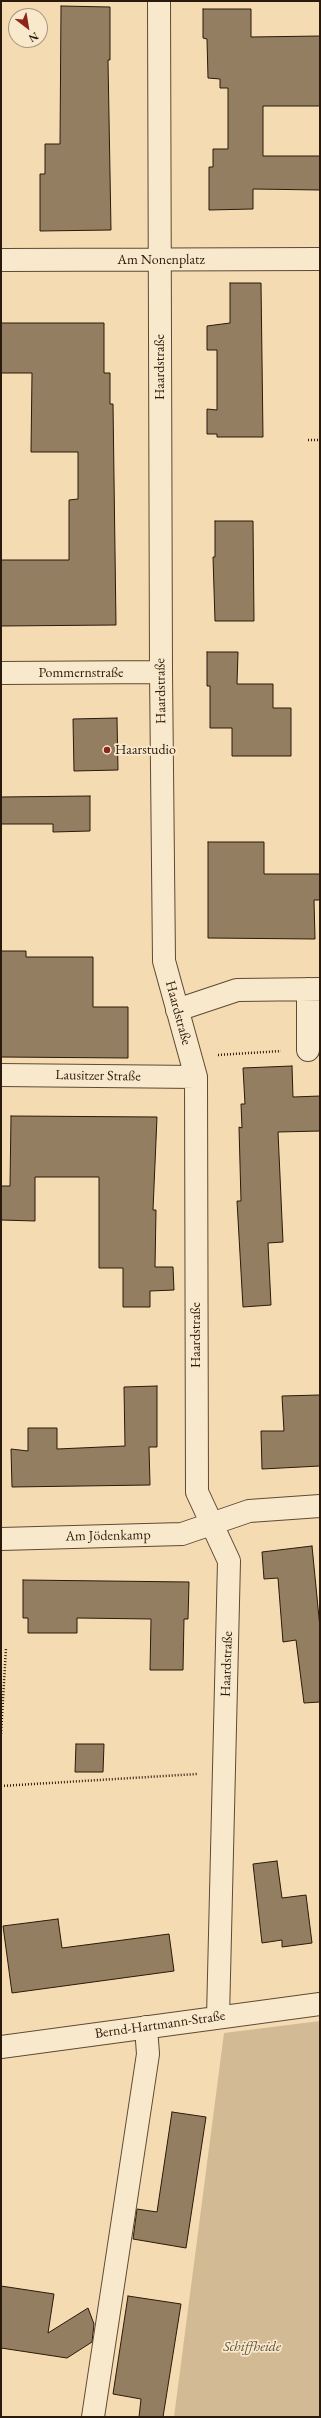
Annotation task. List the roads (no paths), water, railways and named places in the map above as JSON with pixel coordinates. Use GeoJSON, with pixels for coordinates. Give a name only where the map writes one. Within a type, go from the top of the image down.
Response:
{"type":"FeatureCollection","features":[{"type":"Feature","properties":{"kind":"street","name":"Haardstraße"},"geometry":{"type":"LineString","coordinates":[[159,1],[161,672],[164,961],[196,1077],[197,1492],[230,1561],[218,2017]]}},
{"type":"Feature","properties":{"kind":"street","name":"Am Nonenplatz"},"geometry":{"type":"LineString","coordinates":[[1,260],[320,259]]}},
{"type":"Feature","properties":{"kind":"street","name":"Pommernstraße"},"geometry":{"type":"LineString","coordinates":[[1,673],[161,672]]}},
{"type":"Feature","properties":{"kind":"street"},"geometry":{"type":"LineString","coordinates":[[177,1010],[237,990],[314,989],[308,1050]]}},
{"type":"Feature","properties":{"kind":"street","name":"Lausitzer Straße"},"geometry":{"type":"LineString","coordinates":[[1,1075],[196,1077]]}},
{"type":"Feature","properties":{"kind":"street","name":"Am Jödenkamp"},"geometry":{"type":"LineString","coordinates":[[1,1539],[182,1534],[249,1511],[320,1506]]}},
{"type":"Feature","properties":{"kind":"street","name":"Bernd-Hartmann-Straße"},"geometry":{"type":"LineString","coordinates":[[1,2047],[320,2004]]}},
{"type":"Feature","properties":{"kind":"street"},"geometry":{"type":"LineString","coordinates":[[93,2417],[148,2054],[146,2027]]}},
{"type":"Feature","properties":{"kind":"place","name":"Haarstudio"},"geometry":{"type":"Point","coordinates":[107,750]}},
{"type":"Feature","properties":{"kind":"park label","name":"Schiffheide"},"geometry":{"type":"Point","coordinates":[252,2347]}}]}
